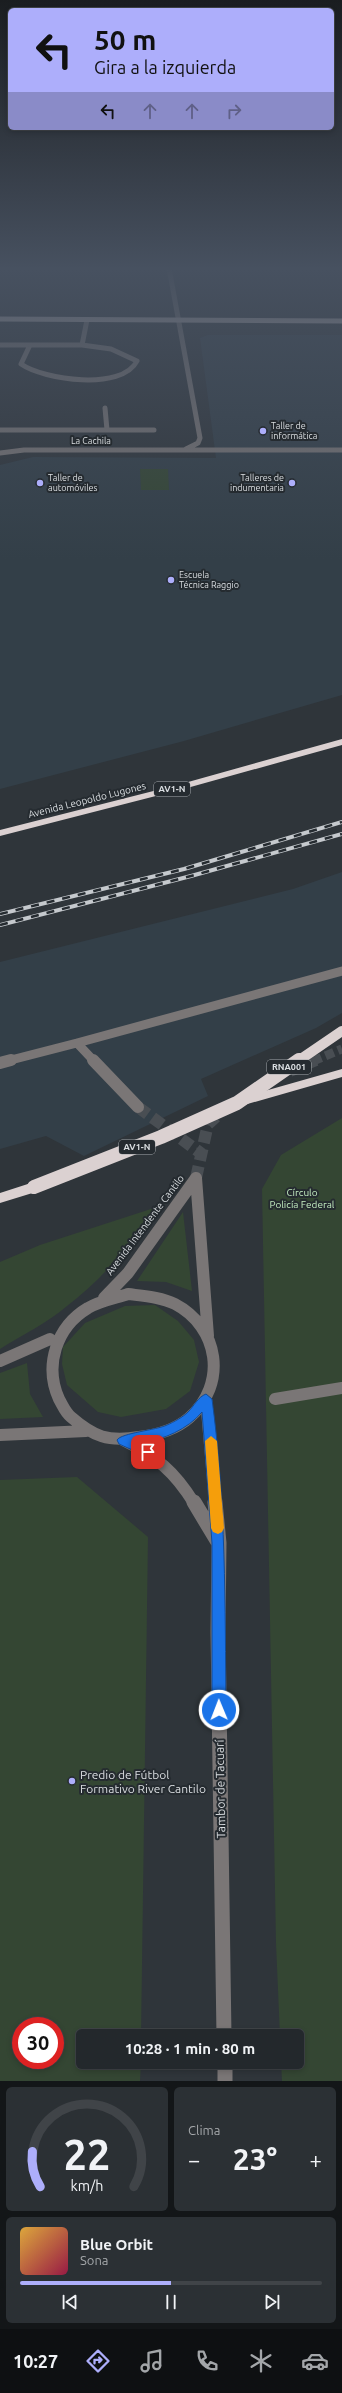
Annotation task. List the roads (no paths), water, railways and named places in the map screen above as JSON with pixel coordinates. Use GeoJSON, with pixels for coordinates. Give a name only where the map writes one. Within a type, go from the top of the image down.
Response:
{"type":"FeatureCollection","features":[{"type":"Feature","properties":{"kind":"highway","name":"Avenida Leopoldo Lugones"},"geometry":{"type":"LineString","coordinates":[[0,833],[177,788],[342,742]]}},
{"type":"Feature","properties":{"kind":"highway","name":"RNA001"},"geometry":{"type":"LineString","coordinates":[[237,1103],[342,1031]]}},
{"type":"Feature","properties":{"kind":"highway"},"geometry":{"type":"LineString","coordinates":[[237,1103],[342,1072]]}},
{"type":"Feature","properties":{"kind":"highway","name":"AV1-N"},"geometry":{"type":"LineString","coordinates":[[0,1198],[34,1187],[161,1137],[237,1103]]}},
{"type":"Feature","properties":{"kind":"street"},"geometry":{"type":"LineString","coordinates":[[22,365],[33,373],[56,378],[113,377],[132,369],[134,365]]}},
{"type":"Feature","properties":{"kind":"street"},"geometry":{"type":"LineString","coordinates":[[182,450],[198,443],[200,438],[188,365]]}},
{"type":"Feature","properties":{"kind":"street"},"geometry":{"type":"LineString","coordinates":[[105,408],[107,430]]}},
{"type":"Feature","properties":{"kind":"street"},"geometry":{"type":"LineString","coordinates":[[0,430],[154,430]]}},
{"type":"Feature","properties":{"kind":"street","name":"La Cachila"},"geometry":{"type":"LineString","coordinates":[[0,453],[24,450],[342,450]]}},
{"type":"Feature","properties":{"kind":"street"},"geometry":{"type":"LineString","coordinates":[[0,1063],[342,971]]}},
{"type":"Feature","properties":{"kind":"street"},"geometry":{"type":"LineString","coordinates":[[77,1043],[138,1107]]}},
{"type":"Feature","properties":{"kind":"street","name":"Avenida Intendente Cantilo"},"geometry":{"type":"LineString","coordinates":[[104,1298],[128,1273],[196,1178],[208,1336]]}},
{"type":"Feature","properties":{"kind":"street"},"geometry":{"type":"LineString","coordinates":[[128,1294],[153,1296],[176,1305],[195,1318],[208,1336],[215,1356],[214,1378],[206,1399],[192,1416],[171,1429],[148,1437],[123,1440],[104,1438],[86,1431],[66,1418],[51,1401],[43,1381],[43,1359],[50,1339],[62,1321],[81,1307],[104,1298],[128,1294]]}},
{"type":"Feature","properties":{"kind":"street"},"geometry":{"type":"LineString","coordinates":[[0,1361],[50,1339]]}},
{"type":"Feature","properties":{"kind":"street"},"geometry":{"type":"LineString","coordinates":[[276,1399],[342,1388]]}},
{"type":"Feature","properties":{"kind":"street","name":"Tambor de Tacuarí"},"geometry":{"type":"LineString","coordinates":[[206,1399],[211,1435],[219,1543],[218,1632],[224,2029]]}},
{"type":"Feature","properties":{"kind":"street"},"geometry":{"type":"LineString","coordinates":[[0,1435],[86,1431]]}},
{"type":"Feature","properties":{"kind":"street"},"geometry":{"type":"LineString","coordinates":[[123,1440],[148,1452],[163,1463],[176,1478],[219,1543]]}},
{"type":"Feature","properties":{"kind":"street"},"geometry":{"type":"LineString","coordinates":[[225,2069],[225,2081]]}},
{"type":"Feature","properties":{"kind":"tunnel"},"geometry":{"type":"LineString","coordinates":[[313,1061],[342,1049]]}},
{"type":"Feature","properties":{"kind":"tunnel"},"geometry":{"type":"LineString","coordinates":[[290,1071],[316,1060]]}},
{"type":"Feature","properties":{"kind":"tunnel"},"geometry":{"type":"LineString","coordinates":[[138,1107],[201,1154]]}},
{"type":"Feature","properties":{"kind":"tunnel"},"geometry":{"type":"LineString","coordinates":[[201,1154],[208,1124],[219,1114]]}},
{"type":"Feature","properties":{"kind":"tunnel"},"geometry":{"type":"LineString","coordinates":[[196,1178],[201,1154]]}},
{"type":"Feature","properties":{"kind":"railway"},"geometry":{"type":"LineString","coordinates":[[0,914],[184,869],[342,822]]}},
{"type":"Feature","properties":{"kind":"railway"},"geometry":{"type":"LineString","coordinates":[[0,925],[191,876],[342,834]]}},
{"type":"Feature","properties":{"kind":"place","name":"Taller de informática"},"geometry":{"type":"Point","coordinates":[263,431]}},
{"type":"Feature","properties":{"kind":"place","name":"Taller de automóviles"},"geometry":{"type":"Point","coordinates":[40,483]}},
{"type":"Feature","properties":{"kind":"place","name":"Talleres de indumentaria"},"geometry":{"type":"Point","coordinates":[292,483]}},
{"type":"Feature","properties":{"kind":"place","name":"Escuela Técnica Raggio"},"geometry":{"type":"Point","coordinates":[171,580]}},
{"type":"Feature","properties":{"kind":"place","name":"Predio de Fútbol Formativo River Cantilo"},"geometry":{"type":"Point","coordinates":[72,1781]}},
{"type":"Feature","properties":{"kind":"park label","name":"Círculo Policía Federal"},"geometry":{"type":"Point","coordinates":[302,1198]}}]}
